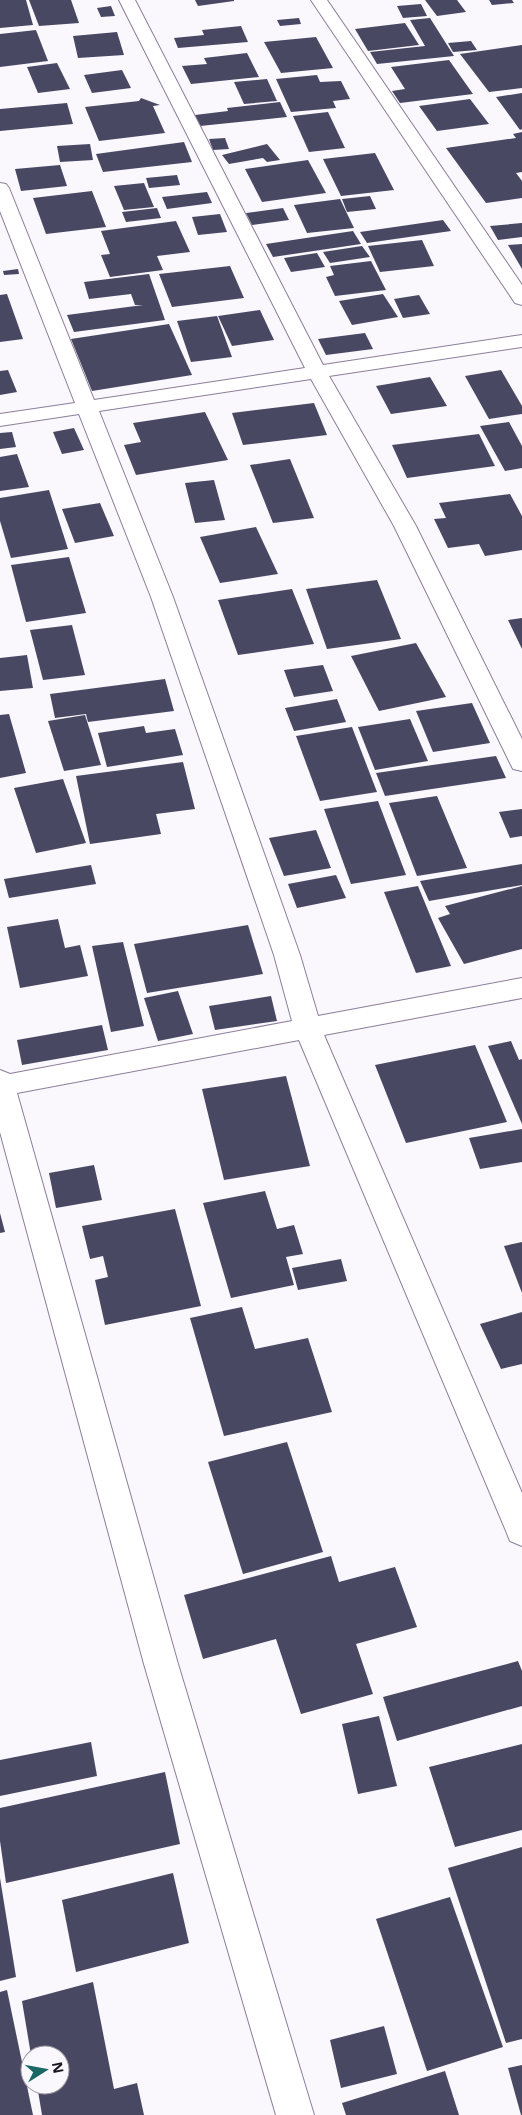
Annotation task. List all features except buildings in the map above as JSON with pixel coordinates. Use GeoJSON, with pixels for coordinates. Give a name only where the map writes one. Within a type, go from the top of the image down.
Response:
{"type":"FeatureCollection","features":[{"type":"Feature","properties":{"kind":"street"},"geometry":{"type":"LineString","coordinates":[[128,0],[317,372],[405,526],[522,763]]}},
{"type":"Feature","properties":{"kind":"street"},"geometry":{"type":"LineString","coordinates":[[319,0],[522,299]]}},
{"type":"Feature","properties":{"kind":"street"},"geometry":{"type":"LineString","coordinates":[[0,188],[162,597],[286,955],[307,1027],[522,1531]]}},
{"type":"Feature","properties":{"kind":"street"},"geometry":{"type":"LineString","coordinates":[[0,420],[86,409],[522,341]]}},
{"type":"Feature","properties":{"kind":"street"},"geometry":{"type":"LineString","coordinates":[[295,2115],[161,1664],[0,1084],[522,988]]}}]}
